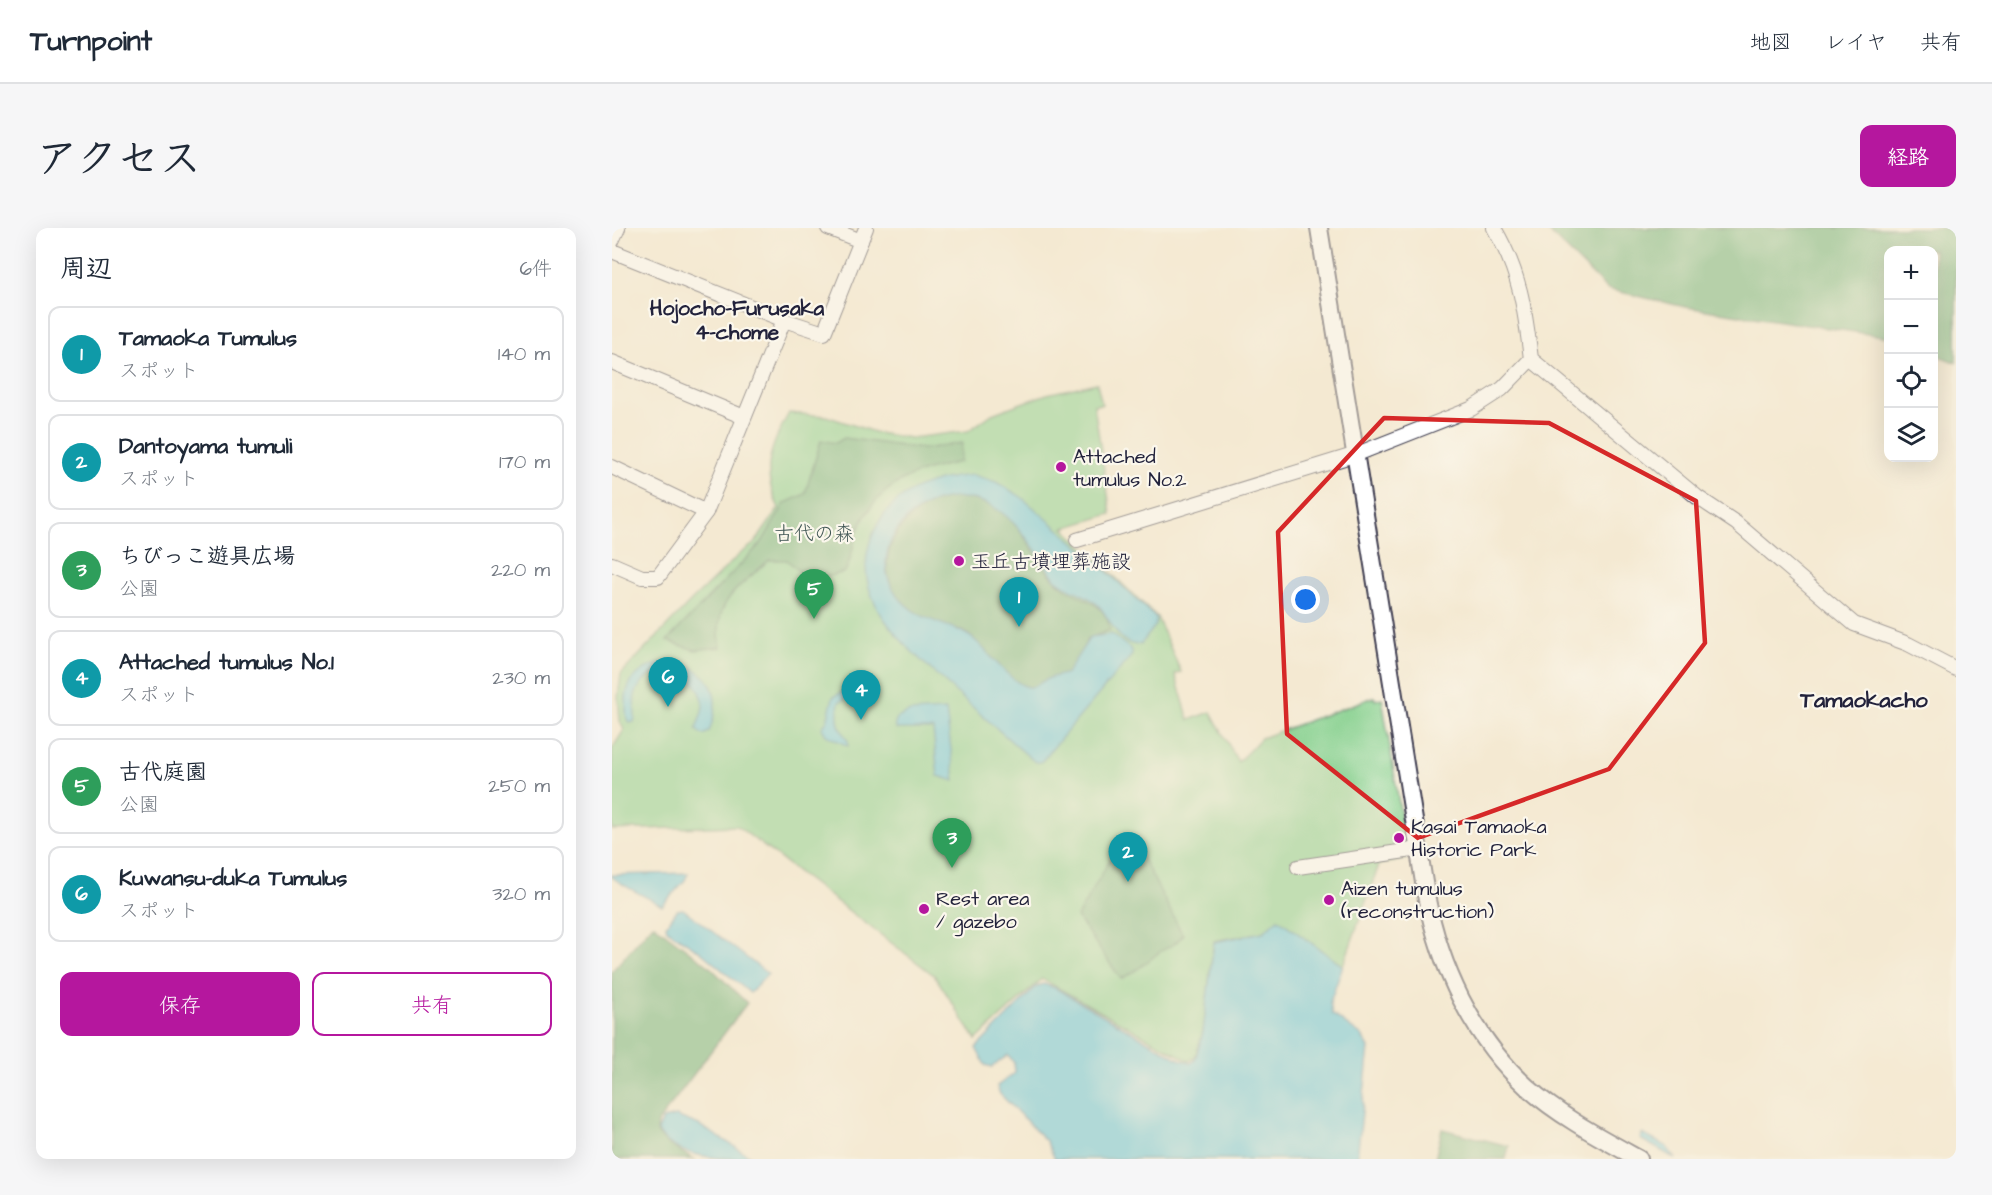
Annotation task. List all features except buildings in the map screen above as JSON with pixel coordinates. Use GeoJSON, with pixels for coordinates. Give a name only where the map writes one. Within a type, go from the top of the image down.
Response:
{"type":"FeatureCollection","features":[{"type":"Feature","properties":{"kind":"street"},"geometry":{"type":"LineString","coordinates":[[612,241],[618,228]]}},
{"type":"Feature","properties":{"kind":"street"},"geometry":{"type":"LineString","coordinates":[[612,251],[784,320],[824,333],[863,235],[828,228]]}},
{"type":"Feature","properties":{"kind":"street"},"geometry":{"type":"LineString","coordinates":[[1319,228],[1431,921],[1444,961],[1463,1003],[1489,1045],[1529,1089],[1571,1119],[1639,1159]]}},
{"type":"Feature","properties":{"kind":"street"},"geometry":{"type":"LineString","coordinates":[[1494,228],[1514,265],[1525,301],[1531,358],[1696,496],[1736,523],[1854,624],[1908,644],[1956,669]]}},
{"type":"Feature","properties":{"kind":"street"},"geometry":{"type":"LineString","coordinates":[[612,564],[642,577],[658,577],[706,512],[784,320]]}},
{"type":"Feature","properties":{"kind":"street"},"geometry":{"type":"LineString","coordinates":[[1077,540],[1357,454],[1471,409],[1502,389],[1531,358]]}},
{"type":"Feature","properties":{"kind":"street"},"geometry":{"type":"LineString","coordinates":[[612,362],[744,417]]}},
{"type":"Feature","properties":{"kind":"street"},"geometry":{"type":"LineString","coordinates":[[612,467],[706,512]]}},
{"type":"Feature","properties":{"kind":"street"},"geometry":{"type":"LineString","coordinates":[[1298,867],[1419,849]]}},
{"type":"Feature","properties":{"kind":"highlighted area"},"geometry":{"type":"Polygon","coordinates":[[[1384,418],[1549,423],[1696,501],[1705,643],[1609,769],[1418,838],[1287,734],[1278,532],[1384,418]]]}},
{"type":"Feature","properties":{"kind":"green space"},"geometry":{"type":"Polygon","coordinates":[[[1545,228],[1956,228],[1956,363],[1938,356],[1938,246],[1884,246],[1884,336],[1685,307],[1607,289],[1545,228]]]}},
{"type":"Feature","properties":{"kind":"green space"},"geometry":{"type":"Polygon","coordinates":[[[1097,383],[1102,404],[1094,405],[1111,514],[1064,528],[1157,617],[1181,672],[1175,674],[1189,720],[1211,712],[1238,762],[1261,738],[1374,697],[1375,700],[1382,698],[1408,859],[1379,865],[1343,966],[1278,919],[1263,932],[1214,941],[1203,1032],[1195,1058],[1189,1061],[1042,979],[976,1040],[935,976],[737,826],[612,830],[612,749],[624,730],[620,722],[618,697],[621,674],[692,600],[740,554],[755,543],[779,508],[770,483],[770,459],[772,448],[789,413],[826,416],[877,433],[911,438],[968,431],[992,414],[1013,406],[1047,394],[1097,383]]]}},
{"type":"Feature","properties":{"kind":"green space","name":"古代の森"},"geometry":{"type":"Polygon","coordinates":[[[844,438],[924,449],[962,443],[960,462],[914,475],[888,490],[877,500],[867,512],[859,528],[845,572],[810,581],[787,560],[769,560],[738,588],[724,607],[719,631],[721,647],[695,650],[667,641],[762,542],[785,503],[805,494],[821,440],[836,443],[844,438]]]}},
{"type":"Feature","properties":{"kind":"green space"},"geometry":{"type":"Polygon","coordinates":[[[947,497],[975,500],[1000,511],[1018,528],[1053,578],[1069,591],[1092,602],[1104,613],[1110,630],[1087,639],[1076,663],[1066,674],[1050,678],[1034,686],[1021,685],[1005,672],[973,638],[955,628],[936,624],[923,618],[905,604],[893,589],[888,573],[888,556],[893,540],[903,525],[916,513],[931,503],[947,497]]]}},
{"type":"Feature","properties":{"kind":"green space"},"geometry":{"type":"Polygon","coordinates":[[[1116,849],[1131,856],[1141,855],[1183,935],[1173,945],[1121,979],[1077,917],[1116,849]]]}},
{"type":"Feature","properties":{"kind":"green space"},"geometry":{"type":"Polygon","coordinates":[[[653,924],[709,966],[747,1003],[658,1122],[657,1132],[665,1141],[694,1159],[612,1159],[612,971],[653,924]]]}},
{"type":"Feature","properties":{"kind":"green space"},"geometry":{"type":"Polygon","coordinates":[[[1442,1129],[1509,1146],[1506,1159],[1435,1159],[1442,1129]]]}},
{"type":"Feature","properties":{"kind":"water"},"geometry":{"type":"Polygon","coordinates":[[[973,475],[996,482],[1020,496],[1097,562],[1156,618],[1155,626],[1141,644],[1127,642],[1116,631],[1099,606],[1055,579],[1031,543],[1009,518],[977,500],[952,498],[930,504],[910,516],[895,533],[887,553],[887,574],[897,595],[916,613],[969,636],[1009,675],[1023,685],[1034,687],[1048,679],[1067,673],[1090,637],[1112,634],[1132,650],[1132,655],[1041,762],[1035,762],[912,652],[881,614],[871,593],[866,571],[868,547],[879,522],[888,510],[908,493],[932,482],[973,475]]]}},
{"type":"Feature","properties":{"kind":"water"},"geometry":{"type":"Polygon","coordinates":[[[674,661],[698,671],[711,686],[715,707],[709,732],[703,735],[696,730],[703,707],[700,691],[693,682],[674,672],[653,674],[644,680],[635,694],[634,722],[629,723],[628,721],[626,694],[633,679],[647,668],[674,661]]]}},
{"type":"Feature","properties":{"kind":"water"},"geometry":{"type":"Polygon","coordinates":[[[853,686],[859,687],[861,692],[839,702],[838,708],[839,723],[848,741],[848,746],[826,735],[822,728],[827,721],[833,697],[853,686]]]}},
{"type":"Feature","properties":{"kind":"water"},"geometry":{"type":"Polygon","coordinates":[[[946,710],[955,781],[938,776],[933,729],[896,729],[895,724],[897,718],[910,712],[946,710]]]}},
{"type":"Feature","properties":{"kind":"water"},"geometry":{"type":"Polygon","coordinates":[[[688,873],[685,880],[662,906],[612,877],[612,875],[688,873]]]}},
{"type":"Feature","properties":{"kind":"water"},"geometry":{"type":"Polygon","coordinates":[[[683,909],[768,974],[750,993],[698,950],[667,930],[666,926],[677,910],[683,909]]]}},
{"type":"Feature","properties":{"kind":"water"},"geometry":{"type":"Polygon","coordinates":[[[1278,919],[1343,966],[1330,1002],[1332,1014],[1362,1036],[1369,1048],[1357,1159],[1055,1159],[1046,1141],[1000,1094],[997,1086],[1015,1073],[1014,1063],[1008,1055],[992,1067],[985,1065],[976,1048],[1037,986],[1044,984],[1055,988],[1179,1059],[1191,1063],[1195,1060],[1203,1032],[1214,942],[1263,932],[1278,919]]]}},
{"type":"Feature","properties":{"kind":"water"},"geometry":{"type":"Polygon","coordinates":[[[676,1116],[699,1125],[755,1159],[714,1158],[675,1147],[658,1131],[663,1119],[676,1116]]]}},
{"type":"Feature","properties":{"kind":"water"},"geometry":{"type":"Polygon","coordinates":[[[1642,1134],[1666,1146],[1676,1159],[1640,1139],[1642,1134]]]}},
{"type":"Feature","properties":{"kind":"place","name":"Attached tumulus No.2"},"geometry":{"type":"Point","coordinates":[1061,467]}},
{"type":"Feature","properties":{"kind":"place","name":"玉丘古墳埋葬施設"},"geometry":{"type":"Point","coordinates":[959,561]}},
{"type":"Feature","properties":{"kind":"place","name":"古代庭園"},"geometry":{"type":"Point","coordinates":[814,619]}},
{"type":"Feature","properties":{"kind":"place","name":"Tamaoka Tumulus"},"geometry":{"type":"Point","coordinates":[1019,627]}},
{"type":"Feature","properties":{"kind":"place","name":"Kuwansu-duka Tumulus"},"geometry":{"type":"Point","coordinates":[668,707]}},
{"type":"Feature","properties":{"kind":"place","name":"Attached tumulus No.1"},"geometry":{"type":"Point","coordinates":[861,720]}},
{"type":"Feature","properties":{"kind":"place","name":"Kasai Tamaoka Historic Park"},"geometry":{"type":"Point","coordinates":[1399,838]}},
{"type":"Feature","properties":{"kind":"place","name":"ちびっこ遊具広場"},"geometry":{"type":"Point","coordinates":[952,868]}},
{"type":"Feature","properties":{"kind":"place","name":"Dantoyama tumuli"},"geometry":{"type":"Point","coordinates":[1128,882]}},
{"type":"Feature","properties":{"kind":"place","name":"Aizen tumulus (reconstruction)"},"geometry":{"type":"Point","coordinates":[1329,900]}},
{"type":"Feature","properties":{"kind":"place","name":"Rest area / gazebo"},"geometry":{"type":"Point","coordinates":[924,909]}},
{"type":"Feature","properties":{"kind":"district","name":"Hojocho-Furusaka 4-chome"},"geometry":{"type":"Point","coordinates":[737,320]}},
{"type":"Feature","properties":{"kind":"district","name":"Tamaokacho"},"geometry":{"type":"Point","coordinates":[1864,699]}}]}
